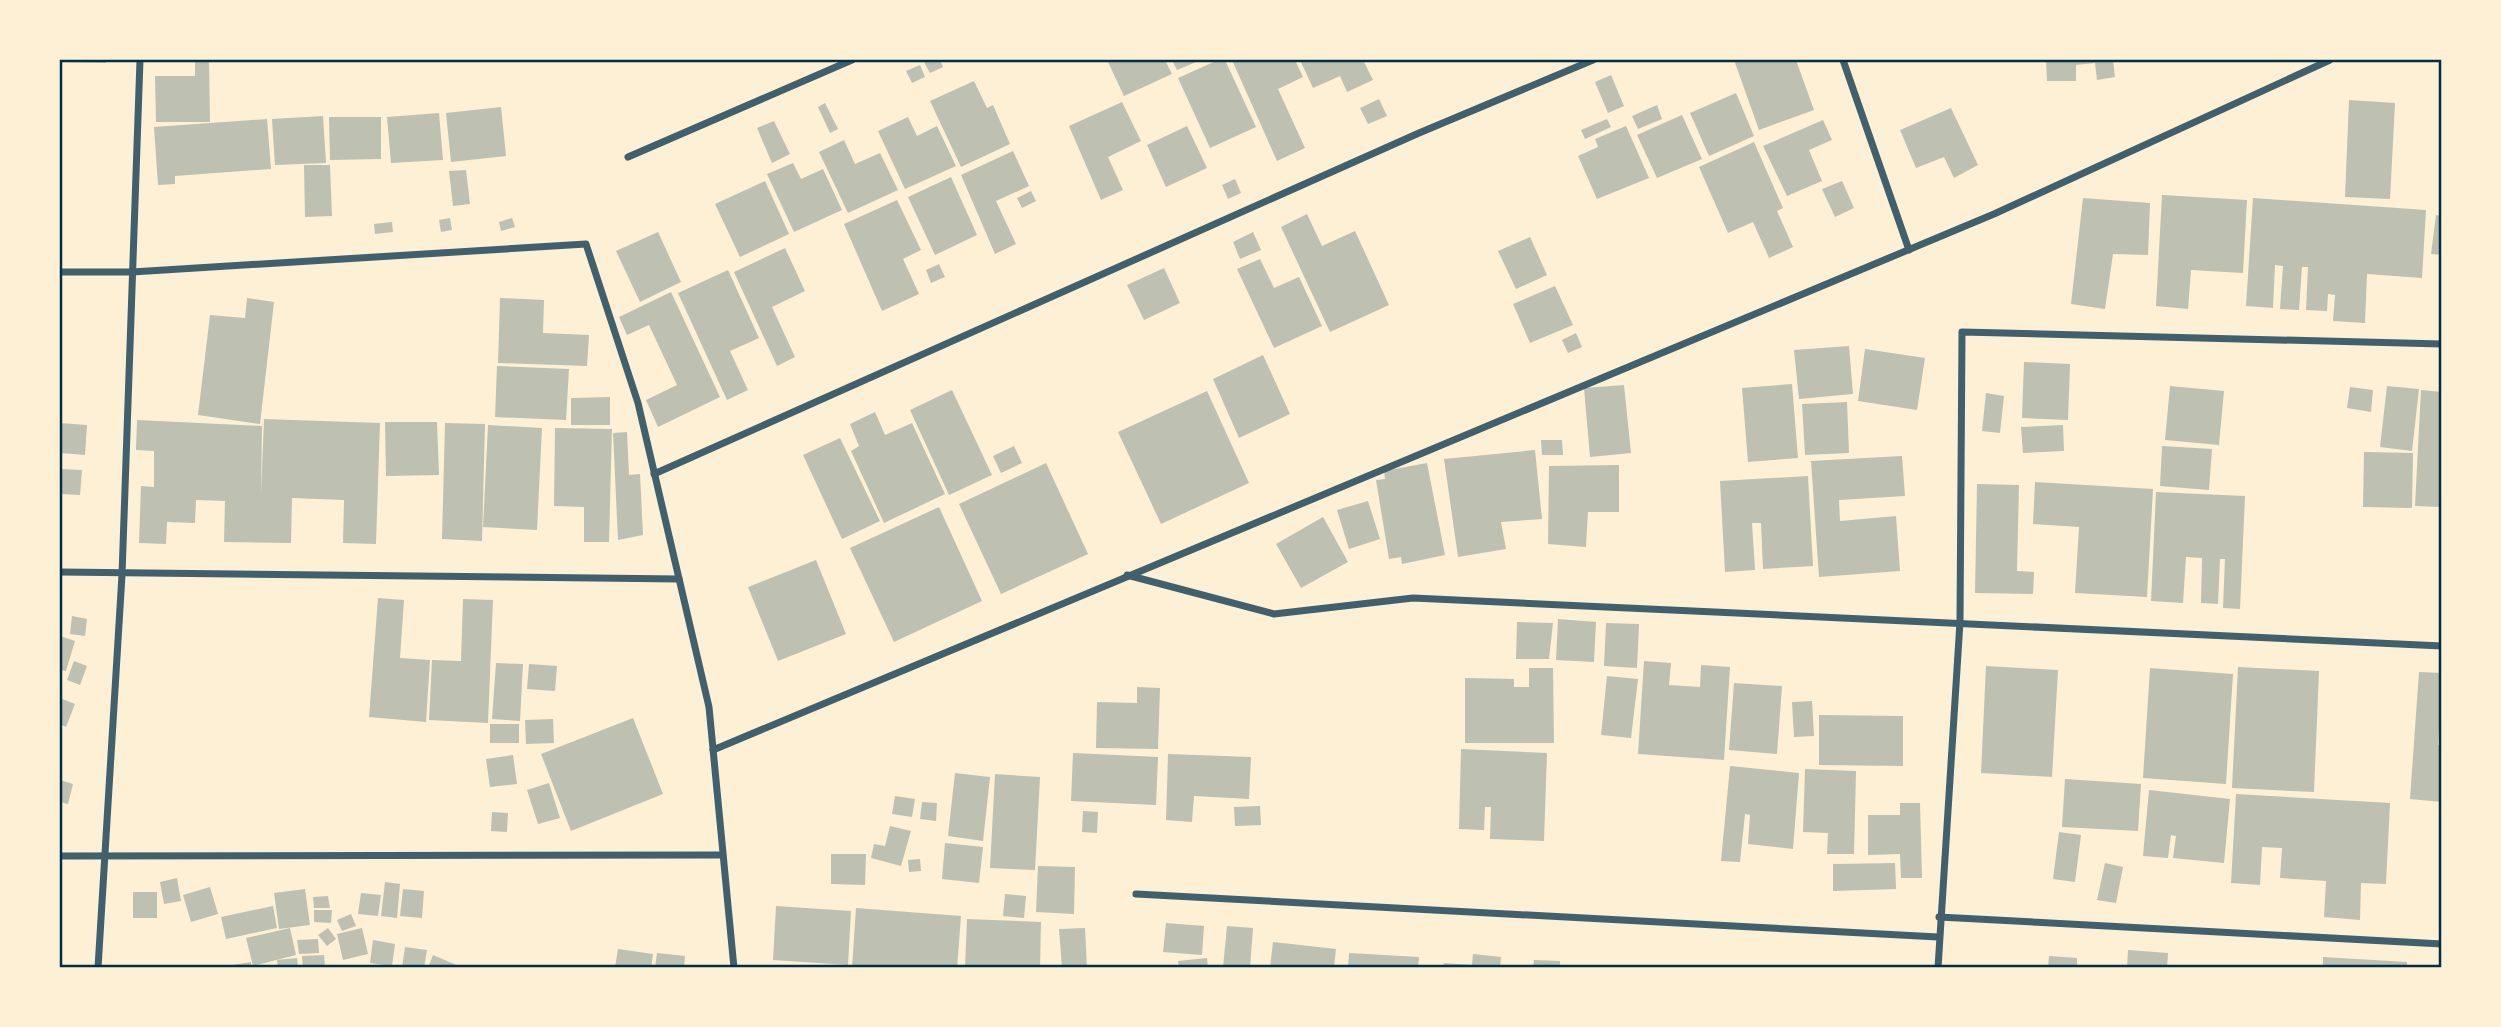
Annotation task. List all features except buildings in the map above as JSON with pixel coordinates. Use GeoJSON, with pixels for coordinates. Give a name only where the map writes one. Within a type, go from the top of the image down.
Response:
{"type":"FeatureCollection","features":[{"type":"Feature","properties":{"kind":"street"},"geometry":{"type":"LineString","coordinates":[[98,968],[122,575],[140,60]]}},
{"type":"Feature","properties":{"kind":"street"},"geometry":{"type":"LineString","coordinates":[[628,157],[852,60]]}},
{"type":"Feature","properties":{"kind":"street"},"geometry":{"type":"LineString","coordinates":[[654,474],[1419,133],[1593,60]]}},
{"type":"Feature","properties":{"kind":"street"},"geometry":{"type":"LineString","coordinates":[[1843,60],[1909,250]]}},
{"type":"Feature","properties":{"kind":"street"},"geometry":{"type":"LineString","coordinates":[[713,750],[1909,250],[2330,60]]}},
{"type":"Feature","properties":{"kind":"street"},"geometry":{"type":"LineString","coordinates":[[60,272],[132,272],[586,244],[638,403],[709,707],[734,968]]}},
{"type":"Feature","properties":{"kind":"street"},"geometry":{"type":"LineString","coordinates":[[1938,968],[1960,622],[1962,332],[2441,344]]}},
{"type":"Feature","properties":{"kind":"street"},"geometry":{"type":"LineString","coordinates":[[60,572],[122,575],[679,579]]}},
{"type":"Feature","properties":{"kind":"street"},"geometry":{"type":"LineString","coordinates":[[1127,575],[1274,614],[1413,598],[2441,646]]}},
{"type":"Feature","properties":{"kind":"street"},"geometry":{"type":"LineString","coordinates":[[60,856],[722,855]]}},
{"type":"Feature","properties":{"kind":"street"},"geometry":{"type":"LineString","coordinates":[[1136,894],[1938,937]]}},
{"type":"Feature","properties":{"kind":"street"},"geometry":{"type":"LineString","coordinates":[[1940,917],[2441,944]]}}]}
